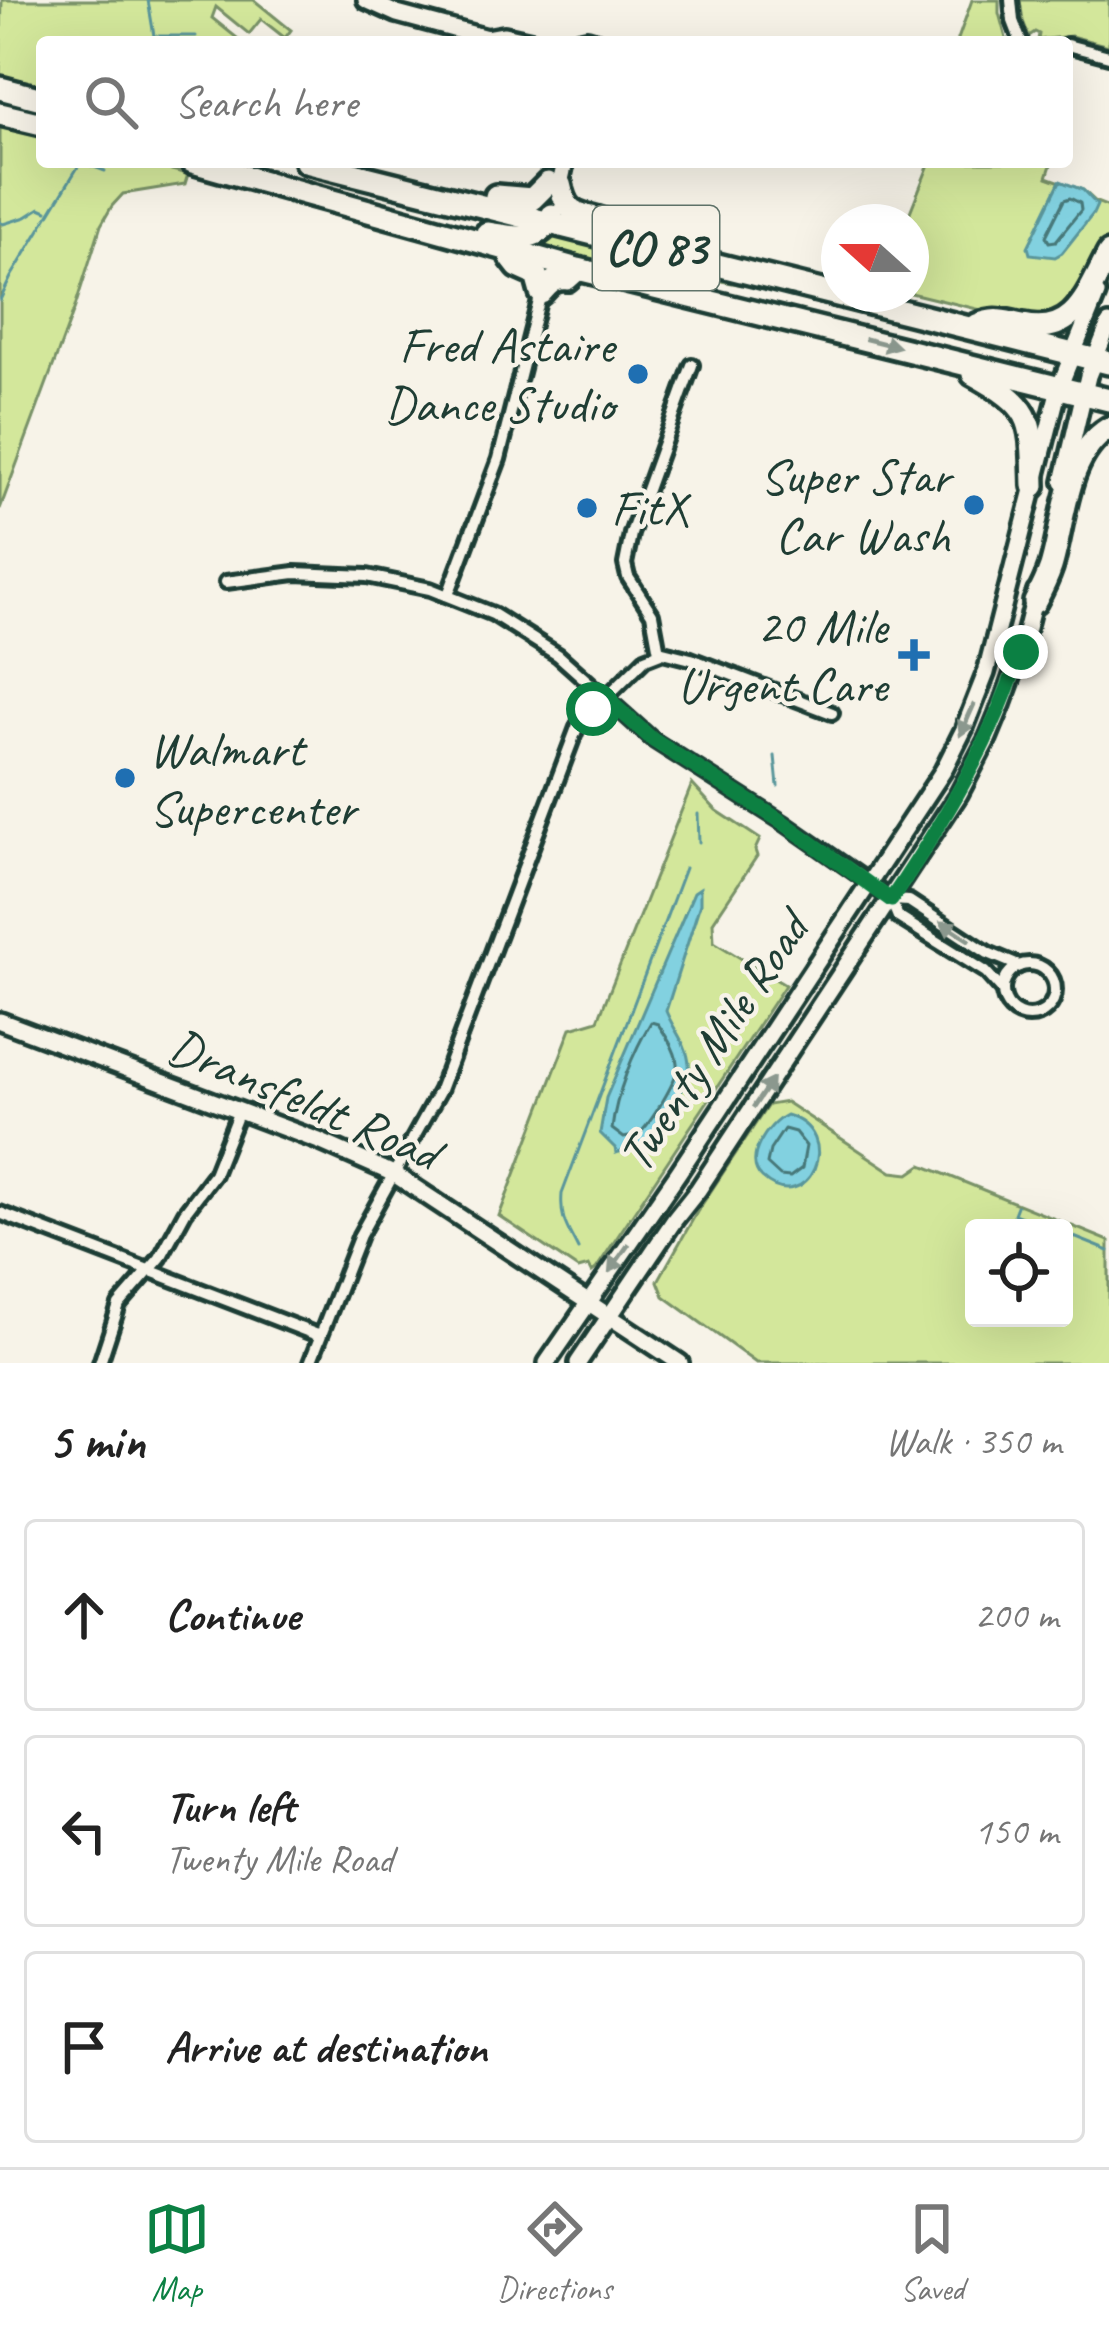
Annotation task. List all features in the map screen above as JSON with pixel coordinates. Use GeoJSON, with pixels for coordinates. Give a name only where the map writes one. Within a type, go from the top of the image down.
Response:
{"type":"FeatureCollection","features":[{"type":"Feature","properties":{"kind":"highway"},"geometry":{"type":"LineString","coordinates":[[0,88],[36,97]]}},
{"type":"Feature","properties":{"kind":"highway"},"geometry":{"type":"LineString","coordinates":[[0,114],[36,123]]}},
{"type":"Feature","properties":{"kind":"highway","name":"CO 83"},"geometry":{"type":"LineString","coordinates":[[214,168],[578,269],[1109,400]]}},
{"type":"Feature","properties":{"kind":"highway","name":"CO 83"},"geometry":{"type":"LineString","coordinates":[[333,168],[1102,361]]}},
{"type":"Feature","properties":{"kind":"highway"},"geometry":{"type":"LineString","coordinates":[[397,219],[520,238],[534,236],[550,221],[557,173]]}},
{"type":"Feature","properties":{"kind":"highway"},"geometry":{"type":"LineString","coordinates":[[379,178],[524,200],[538,195],[557,173]]}},
{"type":"Feature","properties":{"kind":"highway"},"geometry":{"type":"LineString","coordinates":[[557,173],[565,202],[576,213],[732,253],[762,274]]}},
{"type":"Feature","properties":{"kind":"highway","name":"CO 83"},"geometry":{"type":"LineString","coordinates":[[503,249],[518,267],[536,275],[541,292]]}},
{"type":"Feature","properties":{"kind":"highway"},"geometry":{"type":"LineString","coordinates":[[970,328],[993,318],[1032,327],[1063,322],[1080,307],[1109,254]]}},
{"type":"Feature","properties":{"kind":"highway","name":"CO 83"},"geometry":{"type":"LineString","coordinates":[[541,292],[578,269]]}},
{"type":"Feature","properties":{"kind":"highway"},"geometry":{"type":"LineString","coordinates":[[946,359],[1021,406],[1031,432],[1034,486]]}},
{"type":"Feature","properties":{"kind":"highway"},"geometry":{"type":"LineString","coordinates":[[1035,602],[1050,572],[1077,466],[1086,448],[1109,428]]}},
{"type":"Feature","properties":{"kind":"main road"},"geometry":{"type":"LineString","coordinates":[[365,0],[477,36]]}},
{"type":"Feature","properties":{"kind":"main road","name":"Twenty Mile Road"},"geometry":{"type":"LineString","coordinates":[[547,1363],[932,789],[971,712],[991,656],[1059,388],[1109,272]]}},
{"type":"Feature","properties":{"kind":"main road","name":"Twenty Mile Road"},"geometry":{"type":"LineString","coordinates":[[578,1363],[891,900],[951,807],[988,738],[1021,652],[1084,394],[1102,361],[1109,324]]}},
{"type":"Feature","properties":{"kind":"main road","name":"Dransfeldt Road"},"geometry":{"type":"LineString","coordinates":[[0,1021],[319,1141],[394,1174],[680,1363]]}},
{"type":"Feature","properties":{"kind":"street"},"geometry":{"type":"LineString","coordinates":[[1011,0],[1019,36]]}},
{"type":"Feature","properties":{"kind":"street"},"geometry":{"type":"LineString","coordinates":[[1073,47],[1109,56]]}},
{"type":"Feature","properties":{"kind":"street"},"geometry":{"type":"LineString","coordinates":[[448,595],[499,459],[541,292]]}},
{"type":"Feature","properties":{"kind":"street"},"geometry":{"type":"LineString","coordinates":[[659,652],[652,614],[628,577],[625,563],[692,365]]}},
{"type":"Feature","properties":{"kind":"street"},"geometry":{"type":"LineString","coordinates":[[226,582],[281,574],[345,573],[448,595],[493,614],[558,655],[653,740],[869,883],[891,900],[898,917],[986,972],[1009,1006],[1026,1016],[1052,1003],[1055,990],[1050,975],[1038,966],[1019,966],[988,953],[909,901],[891,900]]}},
{"type":"Feature","properties":{"kind":"street"},"geometry":{"type":"LineString","coordinates":[[310,1363],[356,1244],[440,1090],[575,729],[645,659],[659,652],[691,659],[832,712]]}},
{"type":"Feature","properties":{"kind":"street"},"geometry":{"type":"LineString","coordinates":[[1003,991],[1009,974],[1019,966]]}},
{"type":"Feature","properties":{"kind":"street"},"geometry":{"type":"LineString","coordinates":[[100,1363],[119,1305],[165,1251],[185,1212],[217,1169],[239,1111]]}},
{"type":"Feature","properties":{"kind":"street"},"geometry":{"type":"LineString","coordinates":[[0,1213],[320,1336]]}},
{"type":"Feature","properties":{"kind":"green space"},"geometry":{"type":"Polygon","coordinates":[[[2,0],[254,0],[291,30],[282,36],[261,19],[249,34],[216,7],[212,18],[234,36],[36,36],[36,84],[0,75],[2,0]]]}},
{"type":"Feature","properties":{"kind":"green space"},"geometry":{"type":"Polygon","coordinates":[[[972,0],[999,0],[1005,36],[959,36],[972,0]]]}},
{"type":"Feature","properties":{"kind":"green space"},"geometry":{"type":"Polygon","coordinates":[[[1020,0],[1109,0],[1109,46],[1073,36],[1035,32],[1029,36],[1020,0]]]}},
{"type":"Feature","properties":{"kind":"green space"},"geometry":{"type":"Polygon","coordinates":[[[0,126],[36,135],[36,168],[164,168],[188,174],[185,184],[123,194],[101,225],[0,509],[0,126]]]}},
{"type":"Feature","properties":{"kind":"green space"},"geometry":{"type":"Polygon","coordinates":[[[928,168],[1050,168],[1047,177],[1083,190],[1109,207],[1109,248],[1065,316],[1018,319],[929,297],[929,204],[913,204],[928,168]]]}},
{"type":"Feature","properties":{"kind":"green space"},"geometry":{"type":"Polygon","coordinates":[[[546,235],[821,304],[543,248],[536,243],[546,235]]]}},
{"type":"Feature","properties":{"kind":"green space"},"geometry":{"type":"Polygon","coordinates":[[[855,312],[864,312],[1037,357],[855,312]]]}},
{"type":"Feature","properties":{"kind":"green space"},"geometry":{"type":"Polygon","coordinates":[[[692,784],[716,810],[760,839],[757,856],[713,922],[714,942],[785,985],[596,1269],[578,1269],[499,1216],[571,1028],[598,1020],[692,784]]]}},
{"type":"Feature","properties":{"kind":"green space"},"geometry":{"type":"Polygon","coordinates":[[[786,1102],[892,1172],[909,1174],[922,1165],[1055,1219],[965,1219],[965,1327],[1073,1327],[1073,1226],[1109,1241],[1109,1363],[756,1363],[664,1296],[658,1281],[768,1105],[786,1102]]]}},
{"type":"Feature","properties":{"kind":"water"},"geometry":{"type":"Polygon","coordinates":[[[1060,181],[1083,190],[1097,205],[1062,253],[1055,257],[1030,254],[1028,247],[1060,181]]]}},
{"type":"Feature","properties":{"kind":"water"},"geometry":{"type":"Polygon","coordinates":[[[700,888],[700,904],[666,1011],[688,1056],[685,1083],[649,1141],[616,1153],[600,1133],[606,1098],[694,892],[700,888]]]}},
{"type":"Feature","properties":{"kind":"water"},"geometry":{"type":"Polygon","coordinates":[[[786,1115],[805,1125],[815,1138],[818,1154],[806,1181],[793,1188],[778,1188],[762,1178],[755,1161],[765,1134],[786,1115]]]}},
{"type":"Feature","properties":{"kind":"waterway"},"geometry":{"type":"LineString","coordinates":[[148,0],[154,36]]}},
{"type":"Feature","properties":{"kind":"waterway"},"geometry":{"type":"LineString","coordinates":[[156,36],[196,36]]}},
{"type":"Feature","properties":{"kind":"waterway"},"geometry":{"type":"LineString","coordinates":[[0,300],[77,168]]}},
{"type":"Feature","properties":{"kind":"waterway"},"geometry":{"type":"LineString","coordinates":[[97,168],[105,171]]}},
{"type":"Feature","properties":{"kind":"waterway"},"geometry":{"type":"LineString","coordinates":[[0,222],[26,217],[40,208],[47,211]]}},
{"type":"Feature","properties":{"kind":"waterway"},"geometry":{"type":"LineString","coordinates":[[775,756],[778,786]]}},
{"type":"Feature","properties":{"kind":"waterway"},"geometry":{"type":"LineString","coordinates":[[698,814],[699,842]]}},
{"type":"Feature","properties":{"kind":"waterway"},"geometry":{"type":"LineString","coordinates":[[578,1249],[563,1217],[562,1194],[685,868]]}},
{"type":"Feature","properties":{"kind":"waterway"},"geometry":{"type":"LineString","coordinates":[[1017,1206],[1014,1214],[1027,1219]]}},
{"type":"Feature","properties":{"kind":"waterway"},"geometry":{"type":"LineString","coordinates":[[1073,1237],[1109,1251]]}},
{"type":"Feature","properties":{"kind":"place","name":"Fred Astaire Dance Studio"},"geometry":{"type":"Point","coordinates":[638,374]}},
{"type":"Feature","properties":{"kind":"place","name":"Super Star Car Wash"},"geometry":{"type":"Point","coordinates":[974,505]}},
{"type":"Feature","properties":{"kind":"place","name":"FitX"},"geometry":{"type":"Point","coordinates":[587,508]}},
{"type":"Feature","properties":{"kind":"place","name":"20 Mile Urgent Care"},"geometry":{"type":"Point","coordinates":[914,655]}},
{"type":"Feature","properties":{"kind":"place","name":"Walmart Supercenter"},"geometry":{"type":"Point","coordinates":[125,778]}},
{"type":"Feature","properties":{"kind":"route"},"geometry":{"type":"LineString","coordinates":[[593,709],[606,698],[653,740],[784,823],[891,900],[970,773],[1021,652]]}}]}
